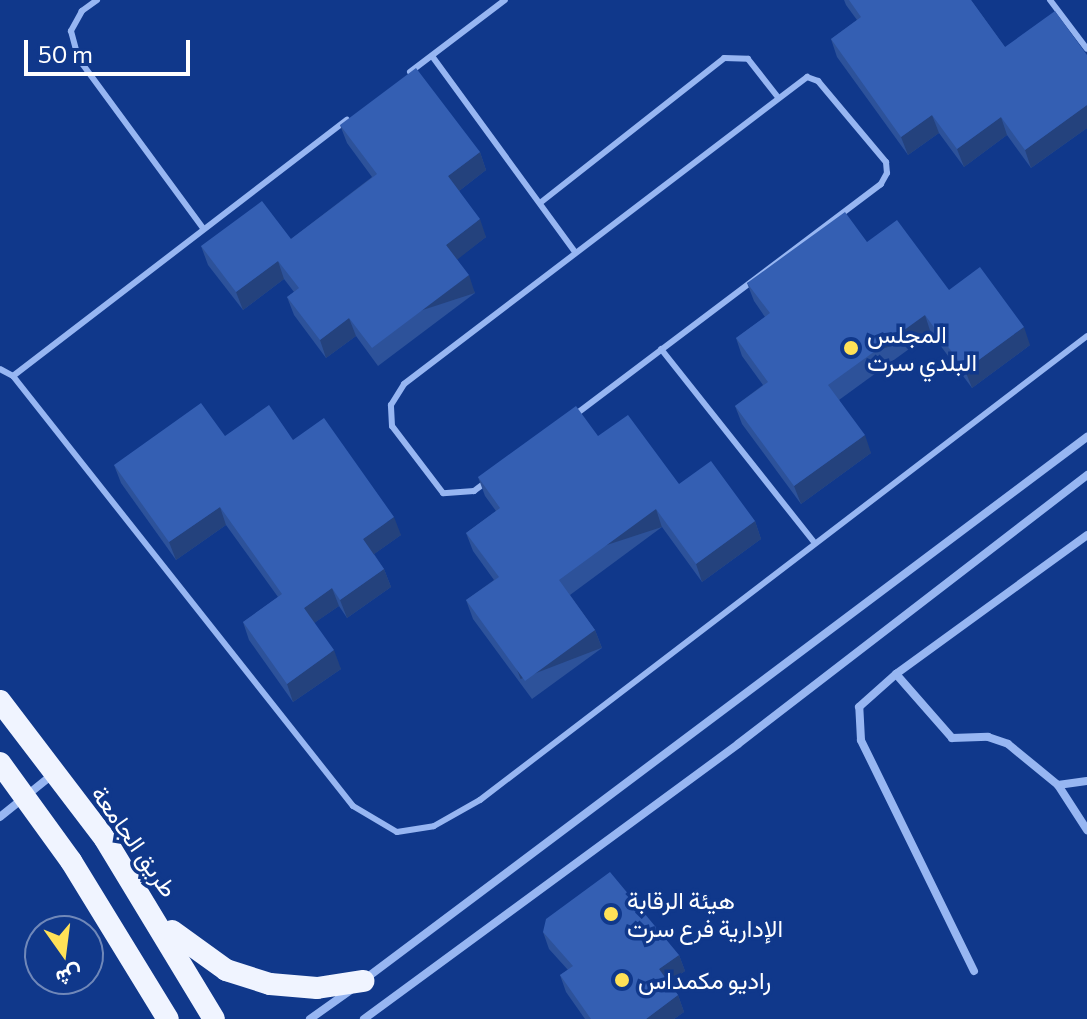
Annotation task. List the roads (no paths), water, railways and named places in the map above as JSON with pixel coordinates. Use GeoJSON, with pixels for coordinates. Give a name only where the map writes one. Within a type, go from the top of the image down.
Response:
{"type":"FeatureCollection","features":[{"type":"Feature","properties":{"kind":"highway","name":"طريق الجامعة"},"geometry":{"type":"LineString","coordinates":[[0,701],[154,912],[214,1019]]}},
{"type":"Feature","properties":{"kind":"highway"},"geometry":{"type":"LineString","coordinates":[[0,763],[123,939],[168,1019]]}},
{"type":"Feature","properties":{"kind":"highway"},"geometry":{"type":"LineString","coordinates":[[154,912],[186,946],[226,970],[270,984],[317,988],[363,981]]}},
{"type":"Feature","properties":{"kind":"street"},"geometry":{"type":"LineString","coordinates":[[310,1019],[1087,437]]}},
{"type":"Feature","properties":{"kind":"street"},"geometry":{"type":"LineString","coordinates":[[364,1019],[738,744],[1087,475]]}},
{"type":"Feature","properties":{"kind":"street"},"geometry":{"type":"LineString","coordinates":[[974,971],[861,740],[859,707],[896,674],[1087,535]]}},
{"type":"Feature","properties":{"kind":"street"},"geometry":{"type":"LineString","coordinates":[[896,674],[952,738],[999,739],[1058,785],[1087,830]]}},
{"type":"Feature","properties":{"kind":"street"},"geometry":{"type":"LineString","coordinates":[[0,817],[54,773]]}},
{"type":"Feature","properties":{"kind":"street"},"geometry":{"type":"LineString","coordinates":[[1058,785],[1087,781]]}},
{"type":"Feature","properties":{"kind":"lane"},"geometry":{"type":"LineString","coordinates":[[97,0],[82,11],[71,31],[78,58],[203,228]]}},
{"type":"Feature","properties":{"kind":"lane"},"geometry":{"type":"LineString","coordinates":[[406,75],[505,0]]}},
{"type":"Feature","properties":{"kind":"lane"},"geometry":{"type":"LineString","coordinates":[[1050,0],[1087,49]]}},
{"type":"Feature","properties":{"kind":"lane"},"geometry":{"type":"LineString","coordinates":[[432,56],[575,252]]}},
{"type":"Feature","properties":{"kind":"lane"},"geometry":{"type":"LineString","coordinates":[[540,203],[724,58],[748,59],[777,96]]}},
{"type":"Feature","properties":{"kind":"lane"},"geometry":{"type":"LineString","coordinates":[[807,77],[818,81],[886,162],[887,173],[881,184],[474,491],[443,493],[392,426],[391,405],[404,384],[777,96],[807,77]]}},
{"type":"Feature","properties":{"kind":"lane"},"geometry":{"type":"LineString","coordinates":[[13,376],[356,113]]}},
{"type":"Feature","properties":{"kind":"lane"},"geometry":{"type":"LineString","coordinates":[[0,369],[13,376],[353,806],[397,832],[434,826],[480,800],[813,541],[1087,336]]}},
{"type":"Feature","properties":{"kind":"lane"},"geometry":{"type":"LineString","coordinates":[[661,349],[813,541]]}},
{"type":"Feature","properties":{"kind":"place","name":"المجلس البلدي سرت"},"geometry":{"type":"Point","coordinates":[851,348]}},
{"type":"Feature","properties":{"kind":"place","name":"هيئة الرقابة الإدارية فرع سرت"},"geometry":{"type":"Point","coordinates":[611,914]}},
{"type":"Feature","properties":{"kind":"place","name":"راديو مكمداس"},"geometry":{"type":"Point","coordinates":[622,980]}}]}
